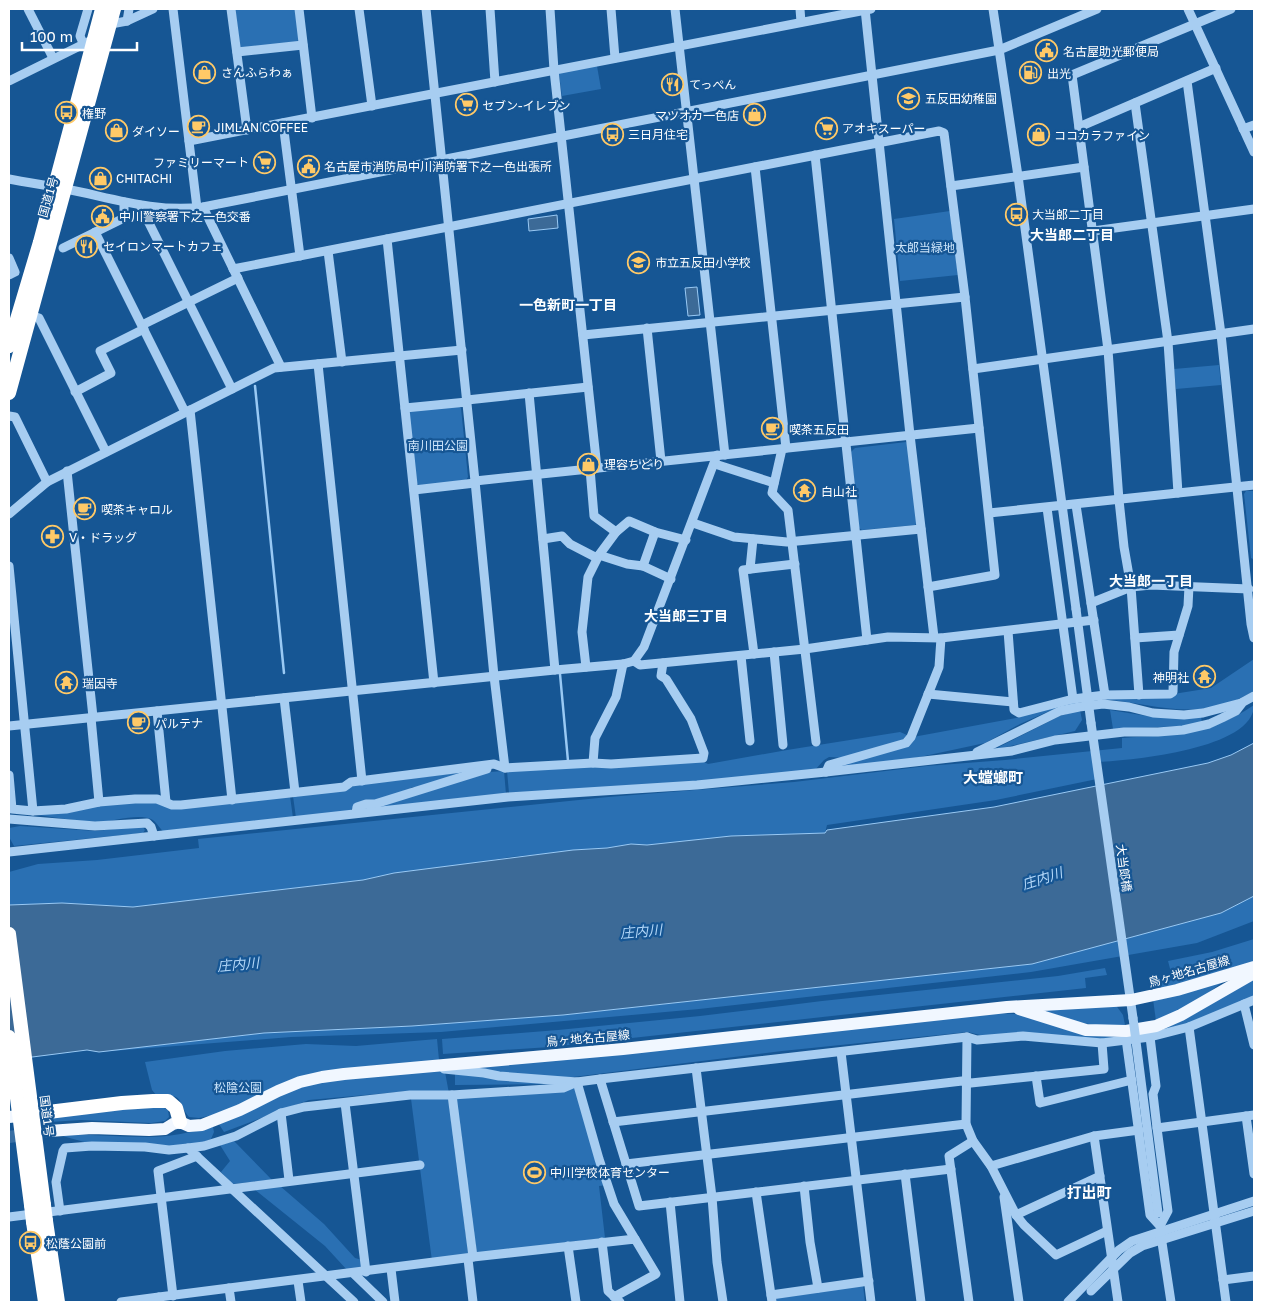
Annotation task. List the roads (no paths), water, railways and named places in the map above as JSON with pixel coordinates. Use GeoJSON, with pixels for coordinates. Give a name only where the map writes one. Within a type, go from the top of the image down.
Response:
{"type":"FeatureCollection","features":[{"type":"Feature","properties":{"kind":"highway","name":"国道1号"},"geometry":{"type":"LineString","coordinates":[[9,393],[30,315],[60,188],[89,41],[102,9]]}},
{"type":"Feature","properties":{"kind":"highway","name":"国道1号"},"geometry":{"type":"LineString","coordinates":[[9,346],[40,242],[60,188],[114,9]]}},
{"type":"Feature","properties":{"kind":"highway","name":"国道1号"},"geometry":{"type":"LineString","coordinates":[[9,934],[22,1111]]}},
{"type":"Feature","properties":{"kind":"highway","name":"国道1号"},"geometry":{"type":"LineString","coordinates":[[9,1037],[37,1205],[58,1302]]}},
{"type":"Feature","properties":{"kind":"highway"},"geometry":{"type":"LineString","coordinates":[[22,1111],[168,1101],[176,1108],[180,1122]]}},
{"type":"Feature","properties":{"kind":"highway","name":"国道1号"},"geometry":{"type":"LineString","coordinates":[[40,1221],[45,1302]]}},
{"type":"Feature","properties":{"kind":"main road","name":"鳥ヶ地名古屋線"},"geometry":{"type":"LineString","coordinates":[[180,1122],[188,1126],[202,1125],[240,1110],[300,1082],[322,1077],[623,1049],[1007,1006],[1130,996],[1177,990],[1254,967]]}},
{"type":"Feature","properties":{"kind":"main road"},"geometry":{"type":"LineString","coordinates":[[1007,1006],[1086,1030],[1126,1031],[1156,1026],[1181,1015],[1254,973]]}},
{"type":"Feature","properties":{"kind":"main road"},"geometry":{"type":"LineString","coordinates":[[49,1131],[92,1128],[165,1129],[180,1122]]}},
{"type":"Feature","properties":{"kind":"street"},"geometry":{"type":"LineString","coordinates":[[28,9],[53,58]]}},
{"type":"Feature","properties":{"kind":"street"},"geometry":{"type":"LineString","coordinates":[[88,9],[80,36],[89,41]]}},
{"type":"Feature","properties":{"kind":"street"},"geometry":{"type":"LineString","coordinates":[[127,21],[129,9]]}},
{"type":"Feature","properties":{"kind":"street"},"geometry":{"type":"LineString","coordinates":[[9,81],[89,41],[111,24],[127,21],[153,9]]}},
{"type":"Feature","properties":{"kind":"street"},"geometry":{"type":"LineString","coordinates":[[173,9],[189,141],[200,208],[238,278],[282,367]]}},
{"type":"Feature","properties":{"kind":"street"},"geometry":{"type":"LineString","coordinates":[[231,9],[247,130]]}},
{"type":"Feature","properties":{"kind":"street"},"geometry":{"type":"LineString","coordinates":[[298,9],[312,118]]}},
{"type":"Feature","properties":{"kind":"street"},"geometry":{"type":"LineString","coordinates":[[359,9],[372,106]]}},
{"type":"Feature","properties":{"kind":"street"},"geometry":{"type":"LineString","coordinates":[[426,9],[505,768]]}},
{"type":"Feature","properties":{"kind":"street"},"geometry":{"type":"LineString","coordinates":[[490,9],[495,82]]}},
{"type":"Feature","properties":{"kind":"street"},"geometry":{"type":"LineString","coordinates":[[550,9],[554,70],[570,203],[588,387],[594,516],[616,532]]}},
{"type":"Feature","properties":{"kind":"street"},"geometry":{"type":"LineString","coordinates":[[611,9],[615,58]]}},
{"type":"Feature","properties":{"kind":"street"},"geometry":{"type":"LineString","coordinates":[[9,726],[623,664],[634,661],[643,651],[719,458],[709,322],[675,9]]}},
{"type":"Feature","properties":{"kind":"street"},"geometry":{"type":"LineString","coordinates":[[800,9],[801,22]]}},
{"type":"Feature","properties":{"kind":"street"},"geometry":{"type":"LineString","coordinates":[[189,141],[867,9],[872,76],[910,436],[928,587],[938,637],[939,667],[911,737],[906,743],[829,765],[826,772]]}},
{"type":"Feature","properties":{"kind":"street","name":"大当郎橋"},"geometry":{"type":"LineString","coordinates":[[993,9],[1018,176],[1092,736],[1130,996],[1171,1302]]}},
{"type":"Feature","properties":{"kind":"street"},"geometry":{"type":"LineString","coordinates":[[9,179],[140,205],[169,209],[200,208],[999,50],[1097,9]]}},
{"type":"Feature","properties":{"kind":"street"},"geometry":{"type":"LineString","coordinates":[[1188,9],[1254,152]]}},
{"type":"Feature","properties":{"kind":"street"},"geometry":{"type":"LineString","coordinates":[[1139,695],[1131,587],[1119,500],[1108,350],[1072,75],[1231,9]]}},
{"type":"Feature","properties":{"kind":"street"},"geometry":{"type":"LineString","coordinates":[[237,52],[303,45]]}},
{"type":"Feature","properties":{"kind":"street"},"geometry":{"type":"LineString","coordinates":[[1079,127],[1216,68]]}},
{"type":"Feature","properties":{"kind":"street"},"geometry":{"type":"LineString","coordinates":[[1187,81],[1221,334],[1238,487],[1250,562],[1249,588],[1251,624],[1254,638]]}},
{"type":"Feature","properties":{"kind":"street"},"geometry":{"type":"LineString","coordinates":[[1135,103],[1168,342],[1178,494]]}},
{"type":"Feature","properties":{"kind":"street"},"geometry":{"type":"LineString","coordinates":[[283,123],[300,256]]}},
{"type":"Feature","properties":{"kind":"street"},"geometry":{"type":"LineString","coordinates":[[1244,129],[1254,125]]}},
{"type":"Feature","properties":{"kind":"street"},"geometry":{"type":"LineString","coordinates":[[233,269],[815,154],[939,131],[944,133],[965,296],[995,575],[928,587]]}},
{"type":"Feature","properties":{"kind":"street"},"geometry":{"type":"LineString","coordinates":[[815,154],[867,640]]}},
{"type":"Feature","properties":{"kind":"street"},"geometry":{"type":"LineString","coordinates":[[755,167],[784,448],[772,493],[788,510],[816,742]]}},
{"type":"Feature","properties":{"kind":"street"},"geometry":{"type":"LineString","coordinates":[[951,186],[1084,167]]}},
{"type":"Feature","properties":{"kind":"street"},"geometry":{"type":"LineString","coordinates":[[63,248],[124,218],[124,202]]}},
{"type":"Feature","properties":{"kind":"street"},"geometry":{"type":"LineString","coordinates":[[140,205],[232,389]]}},
{"type":"Feature","properties":{"kind":"street"},"geometry":{"type":"LineString","coordinates":[[1093,232],[1254,209]]}},
{"type":"Feature","properties":{"kind":"street"},"geometry":{"type":"LineString","coordinates":[[95,232],[188,411],[232,800]]}},
{"type":"Feature","properties":{"kind":"street"},"geometry":{"type":"LineString","coordinates":[[387,239],[434,683]]}},
{"type":"Feature","properties":{"kind":"street"},"geometry":{"type":"LineString","coordinates":[[328,251],[342,362]]}},
{"type":"Feature","properties":{"kind":"street"},"geometry":{"type":"LineString","coordinates":[[9,258],[15,272],[9,275]]}},
{"type":"Feature","properties":{"kind":"street"},"geometry":{"type":"LineString","coordinates":[[75,392],[112,373],[100,351],[188,302],[238,278]]}},
{"type":"Feature","properties":{"kind":"street"},"geometry":{"type":"LineString","coordinates":[[583,335],[965,296]]}},
{"type":"Feature","properties":{"kind":"street"},"geometry":{"type":"LineString","coordinates":[[30,315],[39,318],[106,452]]}},
{"type":"Feature","properties":{"kind":"street"},"geometry":{"type":"LineString","coordinates":[[647,328],[661,461]]}},
{"type":"Feature","properties":{"kind":"street"},"geometry":{"type":"LineString","coordinates":[[973,369],[1254,330]]}},
{"type":"Feature","properties":{"kind":"street"},"geometry":{"type":"LineString","coordinates":[[9,514],[47,482],[274,368],[462,350]]}},
{"type":"Feature","properties":{"kind":"street"},"geometry":{"type":"LineString","coordinates":[[318,364],[362,781]]}},
{"type":"Feature","properties":{"kind":"street"},"geometry":{"type":"LineString","coordinates":[[405,408],[588,387]]}},
{"type":"Feature","properties":{"kind":"street"},"geometry":{"type":"LineString","coordinates":[[529,393],[555,670]]}},
{"type":"Feature","properties":{"kind":"street"},"geometry":{"type":"LineString","coordinates":[[9,416],[15,417],[47,482]]}},
{"type":"Feature","properties":{"kind":"street"},"geometry":{"type":"LineString","coordinates":[[414,490],[536,474],[661,461],[719,458],[784,448],[979,428]]}},
{"type":"Feature","properties":{"kind":"street"},"geometry":{"type":"LineString","coordinates":[[719,458],[774,483]]}},
{"type":"Feature","properties":{"kind":"street"},"geometry":{"type":"LineString","coordinates":[[67,471],[99,802]]}},
{"type":"Feature","properties":{"kind":"street"},"geometry":{"type":"LineString","coordinates":[[989,513],[1254,485]]}},
{"type":"Feature","properties":{"kind":"street"},"geometry":{"type":"LineString","coordinates":[[1076,505],[1105,695]]}},
{"type":"Feature","properties":{"kind":"street"},"geometry":{"type":"LineString","coordinates":[[1048,508],[1073,699]]}},
{"type":"Feature","properties":{"kind":"street"},"geometry":{"type":"LineString","coordinates":[[586,667],[582,632],[588,577],[598,556],[616,532],[629,521],[655,532],[686,540]]}},
{"type":"Feature","properties":{"kind":"street"},"geometry":{"type":"LineString","coordinates":[[693,523],[734,537],[792,542],[921,529]]}},
{"type":"Feature","properties":{"kind":"street"},"geometry":{"type":"LineString","coordinates":[[643,566],[655,532]]}},
{"type":"Feature","properties":{"kind":"street"},"geometry":{"type":"LineString","coordinates":[[543,539],[562,536],[570,544],[598,556],[627,564],[643,566],[671,580]]}},
{"type":"Feature","properties":{"kind":"street"},"geometry":{"type":"LineString","coordinates":[[750,569],[753,539]]}},
{"type":"Feature","properties":{"kind":"street"},"geometry":{"type":"LineString","coordinates":[[754,654],[743,570],[795,564]]}},
{"type":"Feature","properties":{"kind":"street"},"geometry":{"type":"LineString","coordinates":[[9,566],[33,811]]}},
{"type":"Feature","properties":{"kind":"street"},"geometry":{"type":"LineString","coordinates":[[1091,603],[1131,587],[1151,585],[1249,588]]}},
{"type":"Feature","properties":{"kind":"street"},"geometry":{"type":"LineString","coordinates":[[1008,631],[1014,710],[1019,713],[1073,699],[1105,695],[1170,694],[1173,692],[1174,652],[1188,606],[1189,586]]}},
{"type":"Feature","properties":{"kind":"street"},"geometry":{"type":"LineString","coordinates":[[634,661],[640,665],[663,663],[805,649],[888,637],[938,637],[1008,631],[1094,620]]}},
{"type":"Feature","properties":{"kind":"street"},"geometry":{"type":"LineString","coordinates":[[1135,638],[1179,635]]}},
{"type":"Feature","properties":{"kind":"street"},"geometry":{"type":"LineString","coordinates":[[774,652],[783,745]]}},
{"type":"Feature","properties":{"kind":"street"},"geometry":{"type":"LineString","coordinates":[[741,656],[750,741]]}},
{"type":"Feature","properties":{"kind":"street"},"geometry":{"type":"LineString","coordinates":[[9,775],[12,809],[33,811],[66,809],[99,802],[156,799],[172,805],[181,805],[232,800],[344,786],[351,782],[494,764],[505,768],[703,758],[704,753],[691,719],[666,679],[661,676],[663,663]]}},
{"type":"Feature","properties":{"kind":"street"},"geometry":{"type":"LineString","coordinates":[[593,763],[595,738],[616,697],[623,664]]}},
{"type":"Feature","properties":{"kind":"street"},"geometry":{"type":"LineString","coordinates":[[928,694],[1013,702]]}},
{"type":"Feature","properties":{"kind":"street"},"geometry":{"type":"LineString","coordinates":[[970,756],[1060,711],[1103,704],[1129,707],[1153,713],[1184,715],[1231,707],[1254,696]]}},
{"type":"Feature","properties":{"kind":"street"},"geometry":{"type":"LineString","coordinates":[[284,698],[295,792]]}},
{"type":"Feature","properties":{"kind":"street"},"geometry":{"type":"LineString","coordinates":[[9,852],[508,797],[697,785],[1012,751],[1054,740],[1124,732],[1183,730],[1209,724],[1236,711],[1244,702]]}},
{"type":"Feature","properties":{"kind":"street"},"geometry":{"type":"LineString","coordinates":[[157,711],[166,802]]}},
{"type":"Feature","properties":{"kind":"street"},"geometry":{"type":"LineString","coordinates":[[356,813],[357,807],[375,804],[489,769],[494,764]]}},
{"type":"Feature","properties":{"kind":"street"},"geometry":{"type":"LineString","coordinates":[[9,819],[95,826],[146,822],[151,827],[154,836]]}},
{"type":"Feature","properties":{"kind":"street"},"geometry":{"type":"LineString","coordinates":[[437,1065],[444,1069],[499,1076],[577,1082],[967,1037],[976,1040],[1023,1036],[1102,1043],[1150,1037],[1189,1026],[1254,1000]]}},
{"type":"Feature","properties":{"kind":"street"},"geometry":{"type":"LineString","coordinates":[[1244,1004],[1254,1045]]}},
{"type":"Feature","properties":{"kind":"street"},"geometry":{"type":"LineString","coordinates":[[1189,1026],[1226,1302]]}},
{"type":"Feature","properties":{"kind":"street"},"geometry":{"type":"LineString","coordinates":[[967,1037],[966,1124],[973,1141],[992,1166],[1016,1215],[1056,1255],[1107,1231]]}},
{"type":"Feature","properties":{"kind":"street"},"geometry":{"type":"LineString","coordinates":[[1150,1037],[1156,1086],[1153,1094],[1168,1211],[1160,1228]]}},
{"type":"Feature","properties":{"kind":"street"},"geometry":{"type":"LineString","coordinates":[[1126,1039],[1150,1215],[1160,1228]]}},
{"type":"Feature","properties":{"kind":"street"},"geometry":{"type":"LineString","coordinates":[[613,1122],[1104,1068],[1102,1043]]}},
{"type":"Feature","properties":{"kind":"street"},"geometry":{"type":"LineString","coordinates":[[841,1052],[871,1302]]}},
{"type":"Feature","properties":{"kind":"street"},"geometry":{"type":"LineString","coordinates":[[696,1068],[723,1302]]}},
{"type":"Feature","properties":{"kind":"street"},"geometry":{"type":"LineString","coordinates":[[1036,1076],[1040,1103],[1132,1080]]}},
{"type":"Feature","properties":{"kind":"street"},"geometry":{"type":"LineString","coordinates":[[600,1079],[638,1206],[951,1169]]}},
{"type":"Feature","properties":{"kind":"street"},"geometry":{"type":"LineString","coordinates":[[60,1211],[56,1182],[65,1148],[92,1146],[145,1147],[169,1150],[188,1148],[236,1136],[281,1113],[304,1107],[410,1095],[563,1088],[577,1082]]}},
{"type":"Feature","properties":{"kind":"street"},"geometry":{"type":"LineString","coordinates":[[577,1082],[614,1204],[656,1274],[617,1300],[608,1291],[602,1242]]}},
{"type":"Feature","properties":{"kind":"street"},"geometry":{"type":"LineString","coordinates":[[452,1094],[474,1302]]}},
{"type":"Feature","properties":{"kind":"street"},"geometry":{"type":"LineString","coordinates":[[345,1103],[366,1272]]}},
{"type":"Feature","properties":{"kind":"street"},"geometry":{"type":"LineString","coordinates":[[281,1113],[289,1180]]}},
{"type":"Feature","properties":{"kind":"street"},"geometry":{"type":"LineString","coordinates":[[1157,1128],[1250,1115],[1254,1174]]}},
{"type":"Feature","properties":{"kind":"street"},"geometry":{"type":"LineString","coordinates":[[626,1164],[966,1124]]}},
{"type":"Feature","properties":{"kind":"street"},"geometry":{"type":"LineString","coordinates":[[992,1166],[1094,1136],[1139,1130]]}},
{"type":"Feature","properties":{"kind":"street"},"geometry":{"type":"LineString","coordinates":[[1094,1136],[1118,1302]]}},
{"type":"Feature","properties":{"kind":"street"},"geometry":{"type":"LineString","coordinates":[[969,1302],[950,1156],[973,1141]]}},
{"type":"Feature","properties":{"kind":"street"},"geometry":{"type":"LineString","coordinates":[[188,1148],[354,1302]]}},
{"type":"Feature","properties":{"kind":"street"},"geometry":{"type":"LineString","coordinates":[[173,1296],[158,1171],[196,1156]]}},
{"type":"Feature","properties":{"kind":"street"},"geometry":{"type":"LineString","coordinates":[[9,1217],[233,1190],[289,1180],[420,1165]]}},
{"type":"Feature","properties":{"kind":"street"},"geometry":{"type":"LineString","coordinates":[[905,1174],[921,1302]]}},
{"type":"Feature","properties":{"kind":"street"},"geometry":{"type":"LineString","coordinates":[[1016,1215],[1100,1176]]}},
{"type":"Feature","properties":{"kind":"street"},"geometry":{"type":"LineString","coordinates":[[804,1186],[818,1288]]}},
{"type":"Feature","properties":{"kind":"street"},"geometry":{"type":"LineString","coordinates":[[1003,1190],[1019,1302]]}},
{"type":"Feature","properties":{"kind":"street"},"geometry":{"type":"LineString","coordinates":[[756,1192],[772,1299],[818,1288],[869,1282]]}},
{"type":"Feature","properties":{"kind":"street"},"geometry":{"type":"LineString","coordinates":[[1091,1291],[1130,1253],[1142,1246],[1162,1240],[1254,1201]]}},
{"type":"Feature","properties":{"kind":"street"},"geometry":{"type":"LineString","coordinates":[[670,1202],[680,1302]]}},
{"type":"Feature","properties":{"kind":"street"},"geometry":{"type":"LineString","coordinates":[[1068,1302],[1119,1250],[1132,1241],[1160,1228],[1254,1211]]}},
{"type":"Feature","properties":{"kind":"street"},"geometry":{"type":"LineString","coordinates":[[121,1302],[160,1300],[173,1296],[229,1288],[635,1239]]}},
{"type":"Feature","properties":{"kind":"street"},"geometry":{"type":"LineString","coordinates":[[568,1246],[576,1302]]}},
{"type":"Feature","properties":{"kind":"street"},"geometry":{"type":"LineString","coordinates":[[391,1269],[395,1302]]}},
{"type":"Feature","properties":{"kind":"street"},"geometry":{"type":"LineString","coordinates":[[353,1273],[383,1302]]}},
{"type":"Feature","properties":{"kind":"street"},"geometry":{"type":"LineString","coordinates":[[1223,1280],[1254,1276]]}},
{"type":"Feature","properties":{"kind":"street"},"geometry":{"type":"LineString","coordinates":[[298,1281],[301,1302]]}},
{"type":"Feature","properties":{"kind":"street"},"geometry":{"type":"LineString","coordinates":[[229,1288],[231,1302]]}},
{"type":"Feature","properties":{"kind":"water"},"geometry":{"type":"Polygon","coordinates":[[[557,215],[558,228],[529,231],[528,219],[557,215]]]}},
{"type":"Feature","properties":{"kind":"water"},"geometry":{"type":"Polygon","coordinates":[[[697,287],[700,315],[688,316],[685,288],[697,287]]]}},
{"type":"Feature","properties":{"kind":"water","name":"庄内川"},"geometry":{"type":"Polygon","coordinates":[[[1254,743],[1254,896],[1221,913],[1032,964],[563,1015],[412,1026],[264,1033],[99,1052],[87,1050],[9,1060],[9,905],[62,903],[133,907],[363,880],[394,873],[573,850],[607,848],[631,844],[647,845],[731,836],[825,833],[827,830],[994,807],[1208,763],[1231,755],[1254,743]]]}},
{"type":"Feature","properties":{"kind":"waterway"},"geometry":{"type":"LineString","coordinates":[[255,386],[284,673]]}},
{"type":"Feature","properties":{"kind":"waterway"},"geometry":{"type":"LineString","coordinates":[[560,674],[568,761]]}},
{"type":"Feature","properties":{"kind":"tunnel"},"geometry":{"type":"LineString","coordinates":[[9,1137],[49,1131]]}},
{"type":"Feature","properties":{"kind":"place","name":"名古屋助光郵便局"},"geometry":{"type":"Point","coordinates":[1047,51]}},
{"type":"Feature","properties":{"kind":"place","name":"さんふらわぁ"},"geometry":{"type":"Point","coordinates":[205,72]}},
{"type":"Feature","properties":{"kind":"place","name":"出光"},"geometry":{"type":"Point","coordinates":[1031,73]}},
{"type":"Feature","properties":{"kind":"place","name":"てっぺん"},"geometry":{"type":"Point","coordinates":[673,84]}},
{"type":"Feature","properties":{"kind":"place","name":"五反田幼稚園"},"geometry":{"type":"Point","coordinates":[909,98]}},
{"type":"Feature","properties":{"kind":"place","name":"セブン-イレブン"},"geometry":{"type":"Point","coordinates":[466,105]}},
{"type":"Feature","properties":{"kind":"place","name":"権野"},"geometry":{"type":"Point","coordinates":[66,113]}},
{"type":"Feature","properties":{"kind":"place","name":"マツオカ一色店"},"geometry":{"type":"Point","coordinates":[755,115]}},
{"type":"Feature","properties":{"kind":"place","name":"JIMLAN COFFEE"},"geometry":{"type":"Point","coordinates":[198,127]}},
{"type":"Feature","properties":{"kind":"place","name":"アオキスーパー"},"geometry":{"type":"Point","coordinates":[826,128]}},
{"type":"Feature","properties":{"kind":"place","name":"ダイソー"},"geometry":{"type":"Point","coordinates":[116,131]}},
{"type":"Feature","properties":{"kind":"place","name":"三日月住宅"},"geometry":{"type":"Point","coordinates":[612,134]}},
{"type":"Feature","properties":{"kind":"place","name":"ココカラファイン"},"geometry":{"type":"Point","coordinates":[1038,135]}},
{"type":"Feature","properties":{"kind":"place","name":"ファミリーマート"},"geometry":{"type":"Point","coordinates":[265,162]}},
{"type":"Feature","properties":{"kind":"place","name":"名古屋市消防局中川消防署下之一色出張所"},"geometry":{"type":"Point","coordinates":[308,166]}},
{"type":"Feature","properties":{"kind":"place","name":"CHITACHI"},"geometry":{"type":"Point","coordinates":[100,178]}},
{"type":"Feature","properties":{"kind":"place","name":"大当郎二丁目"},"geometry":{"type":"Point","coordinates":[1016,214]}},
{"type":"Feature","properties":{"kind":"place","name":"中川警察署下之一色交番"},"geometry":{"type":"Point","coordinates":[103,216]}},
{"type":"Feature","properties":{"kind":"place","name":"セイロンマートカフェ"},"geometry":{"type":"Point","coordinates":[87,246]}},
{"type":"Feature","properties":{"kind":"place","name":"市立五反田小学校"},"geometry":{"type":"Point","coordinates":[639,262]}},
{"type":"Feature","properties":{"kind":"place","name":"喫茶五反田"},"geometry":{"type":"Point","coordinates":[773,429]}},
{"type":"Feature","properties":{"kind":"place","name":"理容ちどり"},"geometry":{"type":"Point","coordinates":[588,464]}},
{"type":"Feature","properties":{"kind":"place","name":"白山社"},"geometry":{"type":"Point","coordinates":[805,491]}},
{"type":"Feature","properties":{"kind":"place","name":"喫茶キャロル"},"geometry":{"type":"Point","coordinates":[85,509]}},
{"type":"Feature","properties":{"kind":"place","name":"V・ドラッグ"},"geometry":{"type":"Point","coordinates":[53,537]}},
{"type":"Feature","properties":{"kind":"place","name":"神明社"},"geometry":{"type":"Point","coordinates":[1205,677]}},
{"type":"Feature","properties":{"kind":"place","name":"瑞因寺"},"geometry":{"type":"Point","coordinates":[66,683]}},
{"type":"Feature","properties":{"kind":"place","name":"パルテナ"},"geometry":{"type":"Point","coordinates":[139,723]}},
{"type":"Feature","properties":{"kind":"place","name":"中川学校体育センター"},"geometry":{"type":"Point","coordinates":[534,1172]}},
{"type":"Feature","properties":{"kind":"place","name":"松蔭公園前"},"geometry":{"type":"Point","coordinates":[30,1243]}},
{"type":"Feature","properties":{"kind":"district","name":"大当郎二丁目"},"geometry":{"type":"Point","coordinates":[1072,234]}},
{"type":"Feature","properties":{"kind":"district","name":"一色新町一丁目"},"geometry":{"type":"Point","coordinates":[568,304]}},
{"type":"Feature","properties":{"kind":"district","name":"大当郎一丁目"},"geometry":{"type":"Point","coordinates":[1151,580]}},
{"type":"Feature","properties":{"kind":"district","name":"大当郎三丁目"},"geometry":{"type":"Point","coordinates":[686,615]}},
{"type":"Feature","properties":{"kind":"district","name":"大蟷螂町"},"geometry":{"type":"Point","coordinates":[993,777]}},
{"type":"Feature","properties":{"kind":"district","name":"打出町"},"geometry":{"type":"Point","coordinates":[1089,1192]}},
{"type":"Feature","properties":{"kind":"park label","name":"太郎当緑地"},"geometry":{"type":"Point","coordinates":[925,247]}},
{"type":"Feature","properties":{"kind":"park label","name":"南川田公園"},"geometry":{"type":"Point","coordinates":[438,445]}},
{"type":"Feature","properties":{"kind":"park label","name":"松陰公園"},"geometry":{"type":"Point","coordinates":[238,1087]}}]}
